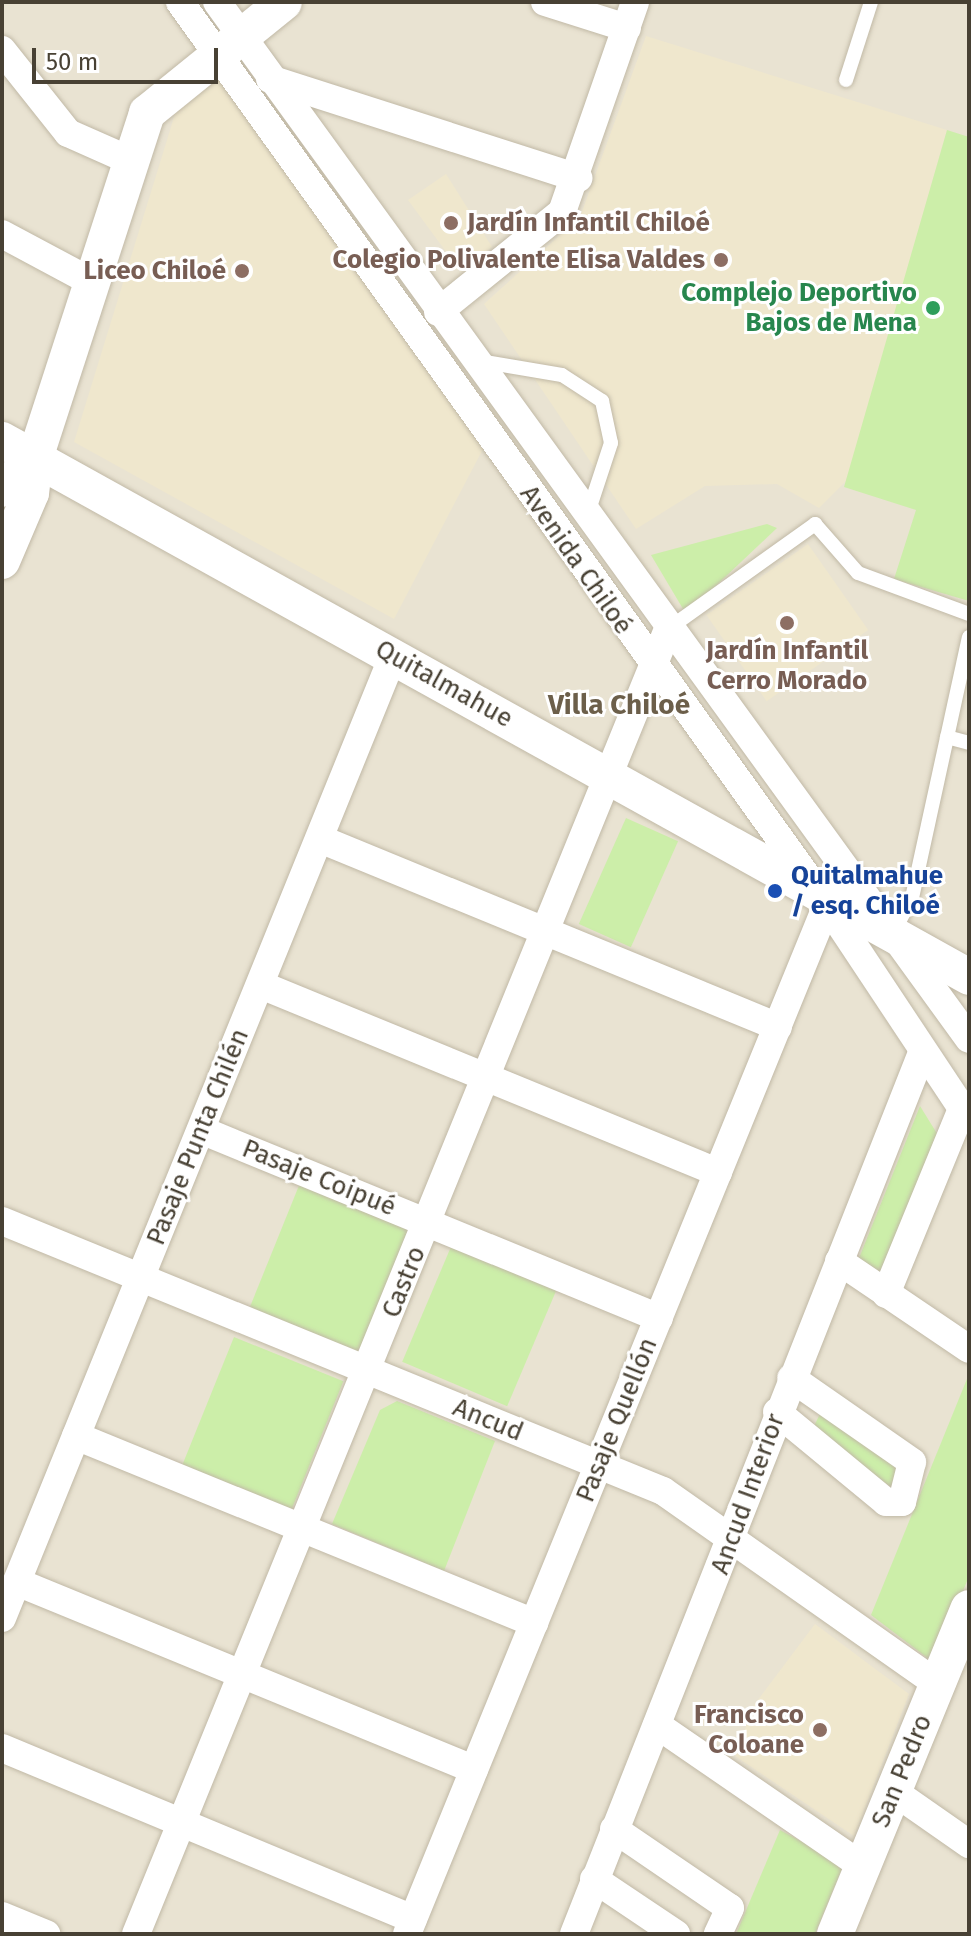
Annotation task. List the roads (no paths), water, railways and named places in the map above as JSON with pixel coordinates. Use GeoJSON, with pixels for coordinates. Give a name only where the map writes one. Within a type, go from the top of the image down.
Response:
{"type":"FeatureCollection","features":[{"type":"Feature","properties":{"kind":"street","name":"Avenida Chiloé"},"geometry":{"type":"LineString","coordinates":[[180,2],[270,79],[969,1039]]}},
{"type":"Feature","properties":{"kind":"street","name":"Avenida Chiloé"},"geometry":{"type":"LineString","coordinates":[[217,2],[230,46],[655,671],[824,901],[922,1053],[966,1114]]}},
{"type":"Feature","properties":{"kind":"street"},"geometry":{"type":"LineString","coordinates":[[2,561],[31,493],[35,458],[129,160],[155,103],[284,2]]}},
{"type":"Feature","properties":{"kind":"street"},"geometry":{"type":"LineString","coordinates":[[438,312],[552,225],[578,178],[631,15],[545,2]]}},
{"type":"Feature","properties":{"kind":"street"},"geometry":{"type":"LineString","coordinates":[[4,58],[68,133],[129,160]]}},
{"type":"Feature","properties":{"kind":"street"},"geometry":{"type":"LineString","coordinates":[[270,79],[578,178]]}},
{"type":"Feature","properties":{"kind":"street"},"geometry":{"type":"LineString","coordinates":[[2,234],[92,282]]}},
{"type":"Feature","properties":{"kind":"street","name":"Quitalmahue"},"geometry":{"type":"LineString","coordinates":[[2,440],[612,778],[824,901],[969,977]]}},
{"type":"Feature","properties":{"kind":"street"},"geometry":{"type":"LineString","coordinates":[[2,489],[35,458]]}},
{"type":"Feature","properties":{"kind":"street","name":"Castro"},"geometry":{"type":"LineString","coordinates":[[136,1934],[612,778],[655,671],[668,629]]}},
{"type":"Feature","properties":{"kind":"street","name":"Pasaje Punta Chilén"},"geometry":{"type":"LineString","coordinates":[[2,1618],[393,656]]}},
{"type":"Feature","properties":{"kind":"street"},"geometry":{"type":"LineString","coordinates":[[320,839],[778,1027]]}},
{"type":"Feature","properties":{"kind":"street","name":"Pasaje Quellón"},"geometry":{"type":"LineString","coordinates":[[410,1926],[778,1027],[824,901]]}},
{"type":"Feature","properties":{"kind":"street"},"geometry":{"type":"LineString","coordinates":[[261,985],[718,1172]]}},
{"type":"Feature","properties":{"kind":"street","name":"Ancud Interior"},"geometry":{"type":"LineString","coordinates":[[574,1934],[777,1412],[922,1053]]}},
{"type":"Feature","properties":{"kind":"street"},"geometry":{"type":"LineString","coordinates":[[886,1294],[966,1114]]}},
{"type":"Feature","properties":{"kind":"street","name":"Pasaje Coipué"},"geometry":{"type":"LineString","coordinates":[[201,1130],[659,1318]]}},
{"type":"Feature","properties":{"kind":"street","name":"Ancud"},"geometry":{"type":"LineString","coordinates":[[2,1221],[139,1281],[663,1491],[731,1533],[938,1684]]}},
{"type":"Feature","properties":{"kind":"street"},"geometry":{"type":"LineString","coordinates":[[839,1261],[969,1349]]}},
{"type":"Feature","properties":{"kind":"street"},"geometry":{"type":"LineString","coordinates":[[777,1412],[886,1502],[902,1502],[912,1462],[791,1378]]}},
{"type":"Feature","properties":{"kind":"street"},"geometry":{"type":"LineString","coordinates":[[76,1436],[534,1623]]}},
{"type":"Feature","properties":{"kind":"street"},"geometry":{"type":"LineString","coordinates":[[17,1582],[474,1769]]}},
{"type":"Feature","properties":{"kind":"street","name":"San Pedro"},"geometry":{"type":"LineString","coordinates":[[835,1934],[969,1608]]}},
{"type":"Feature","properties":{"kind":"street"},"geometry":{"type":"LineString","coordinates":[[657,1725],[862,1866]]}},
{"type":"Feature","properties":{"kind":"street"},"geometry":{"type":"LineString","coordinates":[[2,1748],[182,1822],[410,1926]]}},
{"type":"Feature","properties":{"kind":"street"},"geometry":{"type":"LineString","coordinates":[[893,1791],[969,1844]]}},
{"type":"Feature","properties":{"kind":"street"},"geometry":{"type":"LineString","coordinates":[[614,1829],[730,1908],[718,1934]]}},
{"type":"Feature","properties":{"kind":"street"},"geometry":{"type":"LineString","coordinates":[[594,1879],[676,1934]]}},
{"type":"Feature","properties":{"kind":"street"},"geometry":{"type":"LineString","coordinates":[[2,1916],[46,1934]]}},
{"type":"Feature","properties":{"kind":"lane"},"geometry":{"type":"LineString","coordinates":[[846,80],[871,2]]}},
{"type":"Feature","properties":{"kind":"lane"},"geometry":{"type":"LineString","coordinates":[[473,361],[562,375],[602,401],[611,443],[587,517]]}},
{"type":"Feature","properties":{"kind":"lane"},"geometry":{"type":"LineString","coordinates":[[668,629],[815,524],[858,573],[969,614]]}},
{"type":"Feature","properties":{"kind":"lane"},"geometry":{"type":"LineString","coordinates":[[892,934],[912,898],[969,637]]}},
{"type":"Feature","properties":{"kind":"lane"},"geometry":{"type":"LineString","coordinates":[[947,737],[969,743]]}},
{"type":"Feature","properties":{"kind":"place","name":"Jardín Infantil Chiloé"},"geometry":{"type":"Point","coordinates":[451,223]}},
{"type":"Feature","properties":{"kind":"place","name":"Colegio Polivalente Elisa Valdes"},"geometry":{"type":"Point","coordinates":[721,260]}},
{"type":"Feature","properties":{"kind":"place","name":"Liceo Chiloé"},"geometry":{"type":"Point","coordinates":[242,271]}},
{"type":"Feature","properties":{"kind":"place","name":"Complejo Deportivo Bajos de Mena"},"geometry":{"type":"Point","coordinates":[933,308]}},
{"type":"Feature","properties":{"kind":"place","name":"Jardín Infantil Cerro Morado"},"geometry":{"type":"Point","coordinates":[787,623]}},
{"type":"Feature","properties":{"kind":"place","name":"Quitalmahue / esq. Chiloé"},"geometry":{"type":"Point","coordinates":[775,891]}},
{"type":"Feature","properties":{"kind":"place","name":"Francisco Coloane"},"geometry":{"type":"Point","coordinates":[820,1730]}},
{"type":"Feature","properties":{"kind":"district","name":"Villa Chiloé"},"geometry":{"type":"Point","coordinates":[619,705]}}]}
